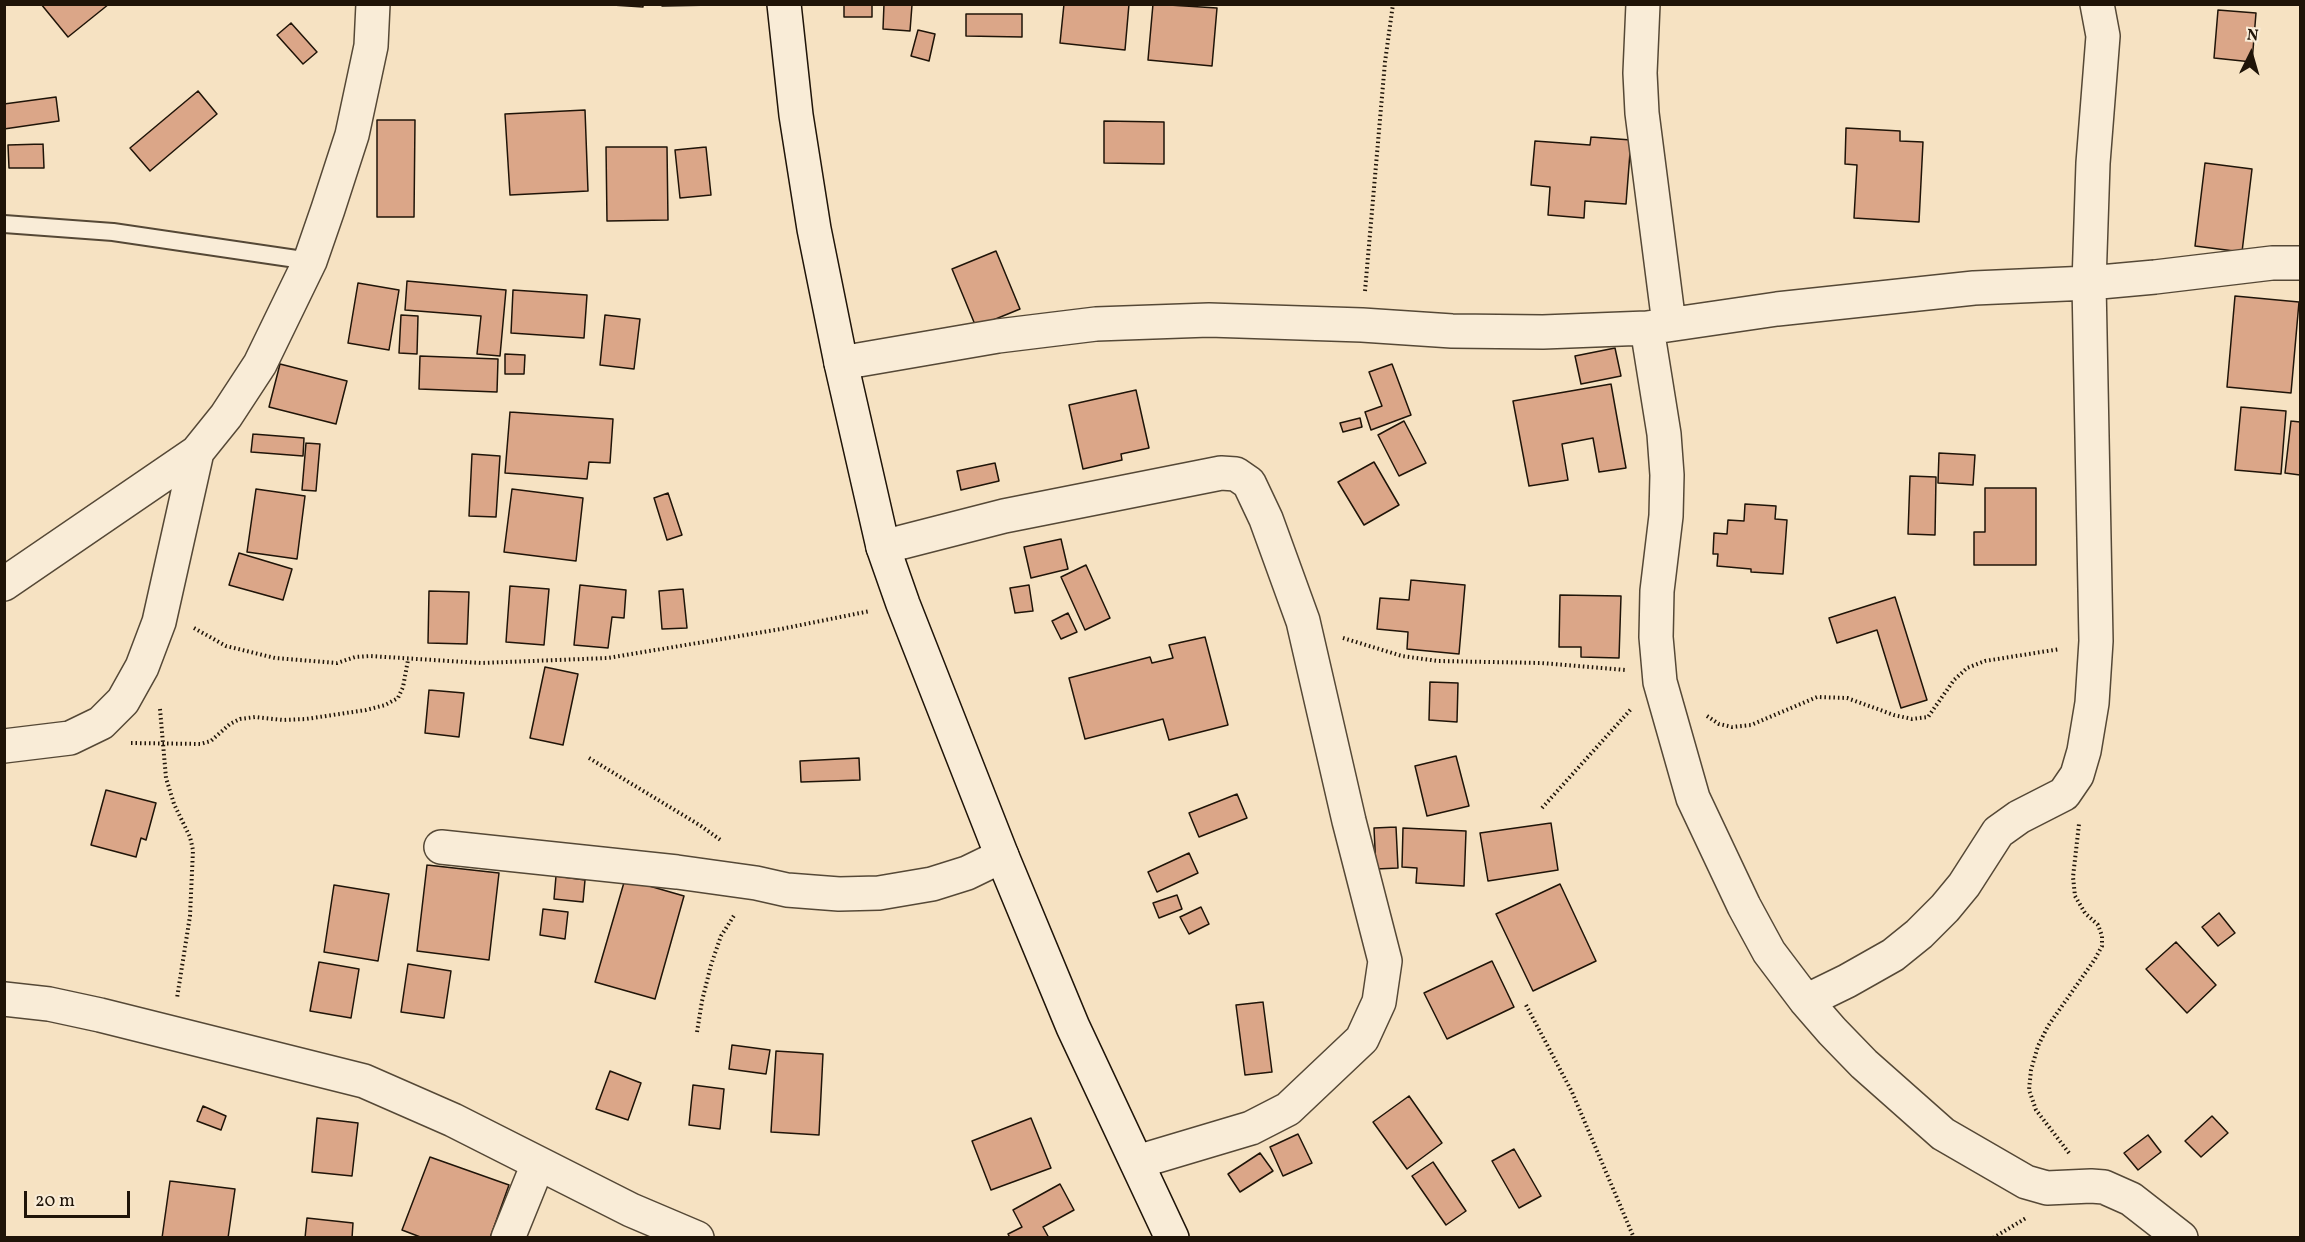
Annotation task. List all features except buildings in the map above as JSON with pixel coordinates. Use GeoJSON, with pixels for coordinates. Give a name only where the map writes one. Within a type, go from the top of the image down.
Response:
{"type":"FeatureCollection","features":[{"type":"Feature","properties":{"kind":"street"},"geometry":{"type":"LineString","coordinates":[[4,584],[197,452],[226,416],[260,364],[309,261],[328,209],[351,135],[371,46],[373,4]]}},
{"type":"Feature","properties":{"kind":"street"},"geometry":{"type":"LineString","coordinates":[[784,4],[796,115],[814,229],[841,363],[883,547],[903,604],[1002,856],[1073,1027],[1172,1238]]}},
{"type":"Feature","properties":{"kind":"street"},"geometry":{"type":"LineString","coordinates":[[1643,4],[1640,73],[1642,113],[1667,475],[1666,516],[1657,591],[1656,637],[1660,677],[1693,798],[1715,848],[1770,952],[1806,1001],[1863,1064],[1943,1134],[2026,1182],[2047,1188],[2104,1187],[2131,1199],[2181,1238]]}},
{"type":"Feature","properties":{"kind":"street"},"geometry":{"type":"LineString","coordinates":[[1806,1001],[1848,981],[1893,955],[1919,934],[1964,885],[1998,832],[2019,817],[2064,794],[2077,775],[2084,752],[2092,703],[2096,641],[2089,283],[2093,163],[2103,36],[2097,4]]}},
{"type":"Feature","properties":{"kind":"street"},"geometry":{"type":"LineString","coordinates":[[841,363],[998,336],[1096,324],[1209,320],[1362,325],[1452,332],[1543,332],[1658,326],[1778,309],[1974,288],[2089,283],[2272,263],[2301,263]]}},
{"type":"Feature","properties":{"kind":"street"},"geometry":{"type":"LineString","coordinates":[[4,746],[70,738],[101,723],[123,701],[142,667],[163,603],[197,452]]}},
{"type":"Feature","properties":{"kind":"street"},"geometry":{"type":"LineString","coordinates":[[883,547],[1004,516],[1212,474],[1236,474],[1249,483],[1266,519],[1303,621],[1348,821],[1385,961],[1379,1002],[1362,1039],[1288,1109],[1251,1128],[1137,1162]]}},
{"type":"Feature","properties":{"kind":"street"},"geometry":{"type":"LineString","coordinates":[[441,847],[677,872],[771,887],[839,894],[879,893],[932,884],[967,873],[1002,856]]}},
{"type":"Feature","properties":{"kind":"street"},"geometry":{"type":"LineString","coordinates":[[4,999],[49,1004],[171,1032],[364,1082],[453,1120],[632,1210],[697,1238]]}},
{"type":"Feature","properties":{"kind":"street"},"geometry":{"type":"LineString","coordinates":[[508,1238],[538,1164]]}},
{"type":"Feature","properties":{"kind":"lane"},"geometry":{"type":"LineString","coordinates":[[4,224],[113,231],[309,261]]}},
{"type":"Feature","properties":{"kind":"path"},"geometry":{"type":"LineString","coordinates":[[1362,325],[1384,62],[1393,4]]}},
{"type":"Feature","properties":{"kind":"path"},"geometry":{"type":"LineString","coordinates":[[163,603],[203,634],[226,646],[246,652],[318,663],[337,663],[355,657],[481,663],[608,658],[829,620],[903,604]]}},
{"type":"Feature","properties":{"kind":"path"},"geometry":{"type":"LineString","coordinates":[[1303,621],[1349,641],[1402,656],[1438,661],[1541,663],[1660,677]]}},
{"type":"Feature","properties":{"kind":"path"},"geometry":{"type":"LineString","coordinates":[[1705,714],[1719,724],[1732,727],[1751,725],[1817,697],[1847,698],[1912,719],[1929,717],[1954,680],[1967,668],[1985,661],[2052,651],[2096,641]]}},
{"type":"Feature","properties":{"kind":"path"},"geometry":{"type":"LineString","coordinates":[[162,743],[200,744],[211,741],[230,724],[240,719],[255,717],[283,720],[306,719],[385,705],[398,698],[403,687],[408,660]]}},
{"type":"Feature","properties":{"kind":"path"},"geometry":{"type":"LineString","coordinates":[[1542,808],[1660,677]]}},
{"type":"Feature","properties":{"kind":"path"},"geometry":{"type":"LineString","coordinates":[[160,703],[166,778],[193,850],[189,916],[171,1032]]}},
{"type":"Feature","properties":{"kind":"path"},"geometry":{"type":"LineString","coordinates":[[589,758],[701,826],[727,845],[771,887],[734,915],[721,936],[711,965],[697,1032]]}},
{"type":"Feature","properties":{"kind":"path"},"geometry":{"type":"LineString","coordinates":[[2077,775],[2080,804],[2073,877],[2075,896],[2085,913],[2098,925],[2102,936],[2102,946],[2048,1026],[2038,1046],[2030,1090],[2036,1110],[2091,1186]]}},
{"type":"Feature","properties":{"kind":"path"},"geometry":{"type":"LineString","coordinates":[[1526,1005],[1572,1092],[1634,1238]]}}]}
